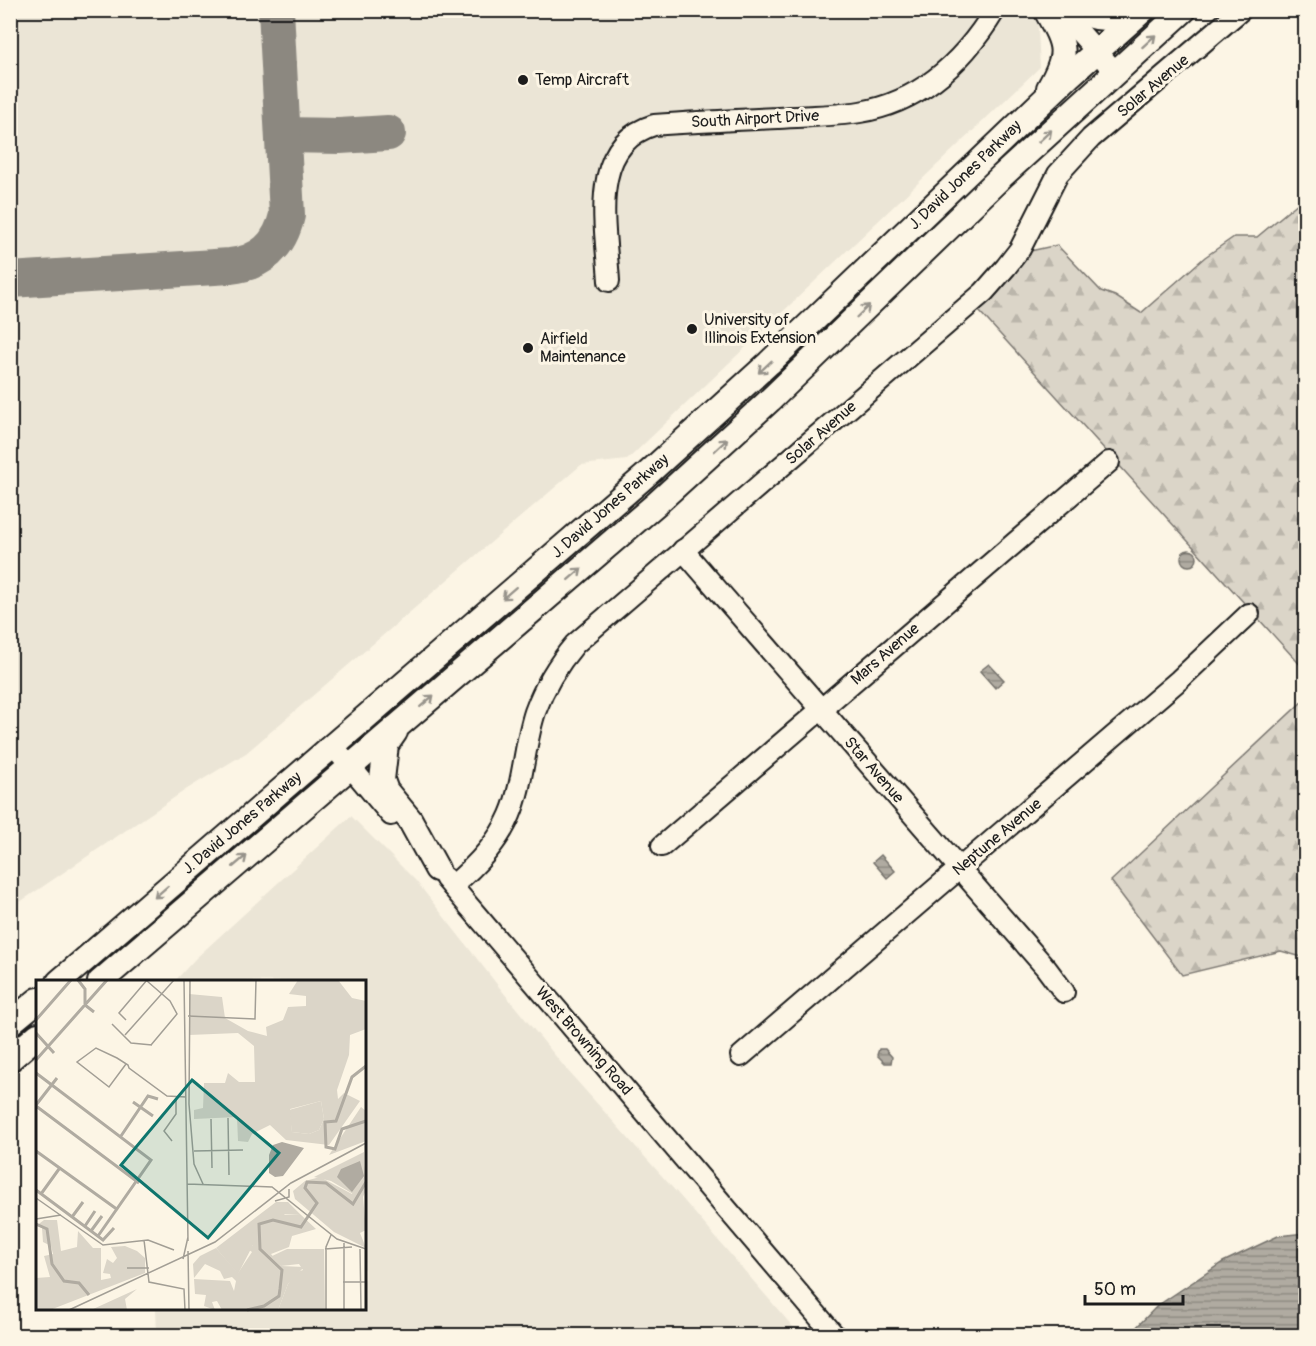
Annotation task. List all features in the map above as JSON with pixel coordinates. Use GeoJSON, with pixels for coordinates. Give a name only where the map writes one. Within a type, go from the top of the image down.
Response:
{"type":"FeatureCollection","features":[{"type":"Feature","properties":{"kind":"main road"},"geometry":{"type":"LineString","coordinates":[[1038,106],[1061,67],[1063,53],[1059,33],[1046,10]]}},
{"type":"Feature","properties":{"kind":"main road"},"geometry":{"type":"LineString","coordinates":[[1079,10],[1094,18],[1106,19],[1115,17],[1126,10]]}},
{"type":"Feature","properties":{"kind":"main road","name":"J. David Jones Parkway"},"geometry":{"type":"LineString","coordinates":[[60,980],[644,477],[769,363],[1096,51],[1143,10]]}},
{"type":"Feature","properties":{"kind":"main road","name":"J. David Jones Parkway"},"geometry":{"type":"LineString","coordinates":[[101,980],[656,504],[770,400],[1002,176],[1184,10]]}},
{"type":"Feature","properties":{"kind":"main road"},"geometry":{"type":"LineString","coordinates":[[400,725],[386,745],[382,780],[386,791],[410,820],[445,878]]}},
{"type":"Feature","properties":{"kind":"main road"},"geometry":{"type":"LineString","coordinates":[[10,1023],[36,1002]]}},
{"type":"Feature","properties":{"kind":"main road"},"geometry":{"type":"LineString","coordinates":[[10,1059],[36,1037]]}},
{"type":"Feature","properties":{"kind":"street","name":"South Airport Drive"},"geometry":{"type":"LineString","coordinates":[[609,281],[604,197],[606,176],[615,154],[636,133],[654,125],[824,116],[862,111],[889,104],[928,85],[948,71],[967,52],[995,10]]}},
{"type":"Feature","properties":{"kind":"street"},"geometry":{"type":"LineString","coordinates":[[1060,10],[1115,72]]}},
{"type":"Feature","properties":{"kind":"street","name":"Solar Avenue"},"geometry":{"type":"LineString","coordinates":[[445,878],[474,868],[509,817],[517,795],[535,712],[557,668],[575,644],[984,292],[1020,249],[1058,174],[1070,160],[1091,138],[1241,10]]}},
{"type":"Feature","properties":{"kind":"street","name":"Mars Avenue"},"geometry":{"type":"LineString","coordinates":[[662,846],[1109,462]]}},
{"type":"Feature","properties":{"kind":"street","name":"Star Avenue"},"geometry":{"type":"LineString","coordinates":[[683,550],[1047,968],[1064,992]]}},
{"type":"Feature","properties":{"kind":"street","name":"Neptune Avenue"},"geometry":{"type":"LineString","coordinates":[[741,1056],[1179,680],[1249,614]]}},
{"type":"Feature","properties":{"kind":"street","name":"West Browning Road"},"geometry":{"type":"LineString","coordinates":[[333,746],[835,1335]]}},
{"type":"Feature","properties":{"kind":"shaded area"},"geometry":{"type":"Polygon","coordinates":[[[11,11],[1037,11],[1040,67],[627,460],[581,465],[246,753],[187,789],[11,908],[11,11]]]}},
{"type":"Feature","properties":{"kind":"shaded area"},"geometry":{"type":"Polygon","coordinates":[[[1189,550],[1195,552],[1197,558],[1195,564],[1189,566],[1183,564],[1181,558],[1183,552],[1189,550]]]}},
{"type":"Feature","properties":{"kind":"shaded area"},"geometry":{"type":"Polygon","coordinates":[[[989,664],[1004,680],[995,688],[980,671],[989,664]]]}},
{"type":"Feature","properties":{"kind":"shaded area"},"geometry":{"type":"Polygon","coordinates":[[[351,816],[416,881],[567,1070],[800,1335],[157,1335],[156,1310],[366,1310],[366,980],[176,980],[195,959],[351,816]]]}},
{"type":"Feature","properties":{"kind":"shaded area"},"geometry":{"type":"Polygon","coordinates":[[[881,855],[895,871],[887,878],[873,862],[881,855]]]}},
{"type":"Feature","properties":{"kind":"shaded area"},"geometry":{"type":"Polygon","coordinates":[[[879,1049],[885,1049],[892,1057],[891,1063],[885,1063],[877,1055],[879,1049]]]}},
{"type":"Feature","properties":{"kind":"shaded area"},"geometry":{"type":"Polygon","coordinates":[[[1305,1233],[1305,1335],[1129,1335],[1157,1306],[1223,1262],[1278,1236],[1305,1233]]]}},
{"type":"Feature","properties":{"kind":"green space"},"geometry":{"type":"Polygon","coordinates":[[[1305,197],[1305,670],[979,311],[1014,272],[1026,252],[1057,245],[1101,291],[1115,296],[1141,313],[1205,257],[1234,237],[1257,237],[1305,197]]]}},
{"type":"Feature","properties":{"kind":"green space"},"geometry":{"type":"Polygon","coordinates":[[[1305,699],[1305,958],[1281,951],[1182,975],[1111,881],[1305,699]]]}},
{"type":"Feature","properties":{"kind":"taxiway"},"geometry":{"type":"LineString","coordinates":[[10,280],[230,266],[251,261],[268,251],[280,236],[287,215],[276,10]]}},
{"type":"Feature","properties":{"kind":"taxiway"},"geometry":{"type":"LineString","coordinates":[[283,135],[340,136],[388,133]]}},
{"type":"Feature","properties":{"kind":"place","name":"Temp Aircraft"},"geometry":{"type":"Point","coordinates":[523,80]}},
{"type":"Feature","properties":{"kind":"place","name":"University of Illinois Extension"},"geometry":{"type":"Point","coordinates":[692,329]}},
{"type":"Feature","properties":{"kind":"place","name":"Airfield Maintenance"},"geometry":{"type":"Point","coordinates":[528,348]}}]}
